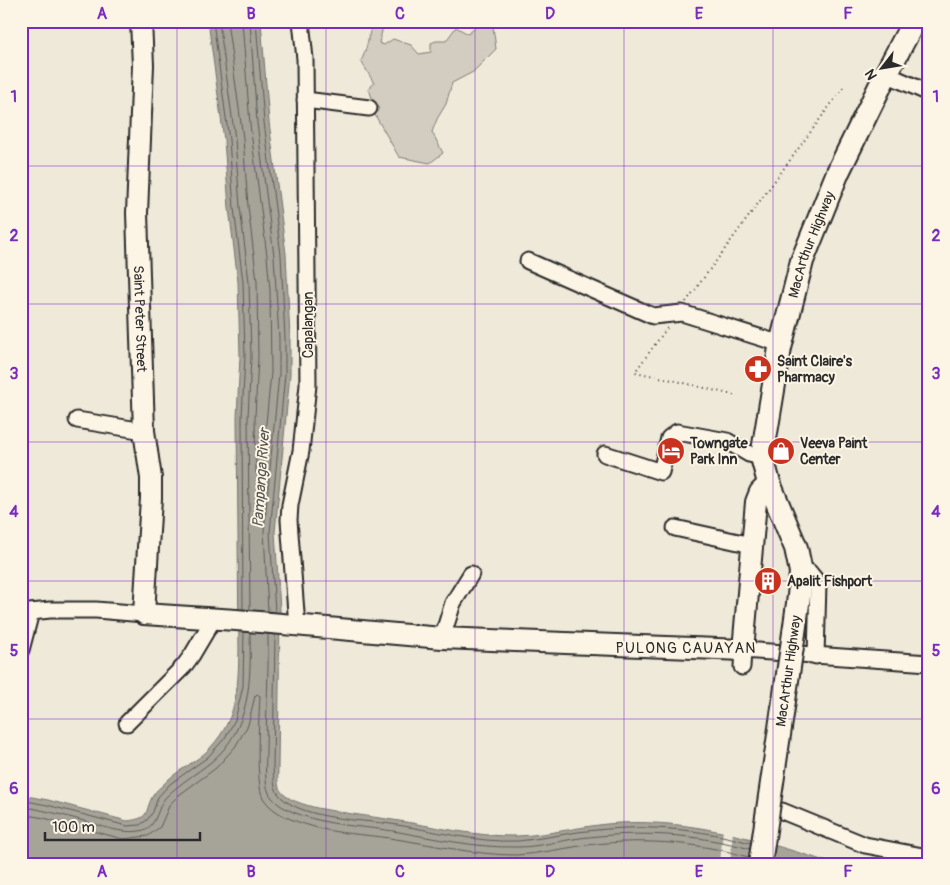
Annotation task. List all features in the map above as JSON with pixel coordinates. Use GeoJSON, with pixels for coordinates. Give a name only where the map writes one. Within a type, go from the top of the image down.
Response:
{"type":"FeatureCollection","features":[{"type":"Feature","properties":{"kind":"highway","name":"MacArthur Highway"},"geometry":{"type":"LineString","coordinates":[[760,864],[794,633],[801,572],[796,548],[769,483],[762,457],[781,344],[802,261],[838,172],[914,21]]}},
{"type":"Feature","properties":{"kind":"main road","name":"Saint Peter Street"},"geometry":{"type":"LineString","coordinates":[[141,21],[143,65],[137,213],[144,431],[152,498],[144,614]]}},
{"type":"Feature","properties":{"kind":"main road"},"geometry":{"type":"LineString","coordinates":[[144,614],[214,618],[442,638],[743,658],[756,502],[760,492],[769,483]]}},
{"type":"Feature","properties":{"kind":"street","name":"Capalangan"},"geometry":{"type":"LineString","coordinates":[[292,626],[289,520],[290,505],[301,451],[308,385],[305,59],[301,21]]}},
{"type":"Feature","properties":{"kind":"street"},"geometry":{"type":"LineString","coordinates":[[886,74],[929,94]]}},
{"type":"Feature","properties":{"kind":"street"},"geometry":{"type":"LineString","coordinates":[[305,100],[369,108]]}},
{"type":"Feature","properties":{"kind":"street"},"geometry":{"type":"LineString","coordinates":[[528,262],[653,316],[682,313],[781,344]]}},
{"type":"Feature","properties":{"kind":"street"},"geometry":{"type":"LineString","coordinates":[[77,420],[144,431]]}},
{"type":"Feature","properties":{"kind":"street"},"geometry":{"type":"LineString","coordinates":[[605,454],[661,472],[669,438],[677,432],[727,442],[749,454],[762,457]]}},
{"type":"Feature","properties":{"kind":"street"},"geometry":{"type":"LineString","coordinates":[[675,528],[752,545]]}},
{"type":"Feature","properties":{"kind":"street"},"geometry":{"type":"LineString","coordinates":[[801,572],[809,572],[818,583],[816,656]]}},
{"type":"Feature","properties":{"kind":"street"},"geometry":{"type":"LineString","coordinates":[[442,638],[453,603],[471,574]]}},
{"type":"Feature","properties":{"kind":"street"},"geometry":{"type":"LineString","coordinates":[[21,650],[26,615],[50,610],[96,610],[144,614]]}},
{"type":"Feature","properties":{"kind":"street"},"geometry":{"type":"LineString","coordinates":[[127,722],[184,666],[214,618]]}},
{"type":"Feature","properties":{"kind":"street"},"geometry":{"type":"LineString","coordinates":[[743,658],[816,656],[929,663]]}},
{"type":"Feature","properties":{"kind":"street"},"geometry":{"type":"LineString","coordinates":[[782,811],[865,846],[929,856]]}},
{"type":"Feature","properties":{"kind":"path"},"geometry":{"type":"LineString","coordinates":[[682,308],[845,85]]}},
{"type":"Feature","properties":{"kind":"path"},"geometry":{"type":"LineString","coordinates":[[671,323],[635,372],[737,396]]}},
{"type":"Feature","properties":{"kind":"shaded area"},"geometry":{"type":"Polygon","coordinates":[[[373,21],[384,23],[379,43],[384,45],[393,39],[411,45],[419,54],[431,52],[431,43],[446,41],[456,27],[468,34],[483,21],[495,21],[493,26],[496,49],[473,72],[452,83],[446,104],[432,132],[443,153],[430,163],[399,157],[371,108],[373,101],[369,89],[374,83],[361,61],[373,21]]]}},
{"type":"Feature","properties":{"kind":"water","name":"Pampanga River"},"geometry":{"type":"Polygon","coordinates":[[[208,21],[261,21],[269,122],[286,254],[290,374],[275,532],[280,610],[279,788],[286,796],[317,808],[455,831],[517,836],[619,823],[674,824],[728,833],[834,864],[21,864],[21,795],[48,800],[127,821],[141,818],[146,813],[154,794],[216,742],[230,718],[234,706],[238,679],[239,650],[237,417],[240,356],[238,282],[229,208],[224,140],[208,21]]]}},
{"type":"Feature","properties":{"kind":"pier"},"geometry":{"type":"Polygon","coordinates":[[[723,829],[733,831],[730,864],[720,864],[723,829]]]}},
{"type":"Feature","properties":{"kind":"place","name":"Saint Claire's Pharmacy"},"geometry":{"type":"Point","coordinates":[758,369]}},
{"type":"Feature","properties":{"kind":"place","name":"Towngate Park Inn"},"geometry":{"type":"Point","coordinates":[671,451]}},
{"type":"Feature","properties":{"kind":"place","name":"Veeva Paint Center"},"geometry":{"type":"Point","coordinates":[781,451]}},
{"type":"Feature","properties":{"kind":"place","name":"Apalit Fishport"},"geometry":{"type":"Point","coordinates":[768,581]}},
{"type":"Feature","properties":{"kind":"district","name":"PULONG CAUAYAN"},"geometry":{"type":"Point","coordinates":[686,648]}}]}
